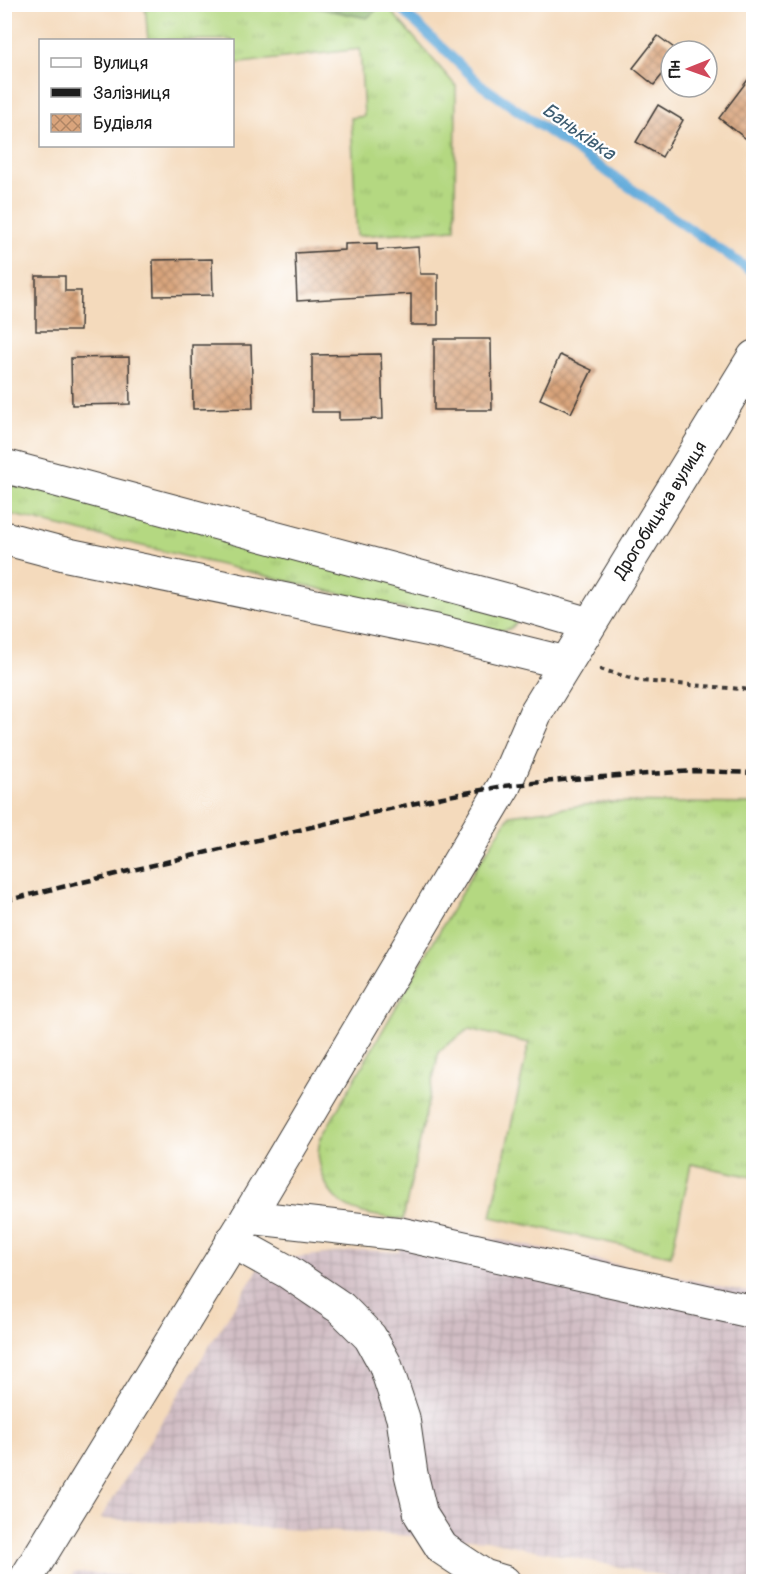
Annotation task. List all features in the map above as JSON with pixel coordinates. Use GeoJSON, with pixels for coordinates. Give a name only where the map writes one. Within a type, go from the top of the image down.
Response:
{"type":"FeatureCollection","features":[{"type":"Feature","properties":{"kind":"street","name":"Дрогобицька вулиця"},"geometry":{"type":"LineString","coordinates":[[24,1581],[240,1229],[504,786],[535,714],[753,357]]}},
{"type":"Feature","properties":{"kind":"street"},"geometry":{"type":"LineString","coordinates":[[4,466],[589,624]]}},
{"type":"Feature","properties":{"kind":"street"},"geometry":{"type":"LineString","coordinates":[[4,538],[68,555],[569,659]]}},
{"type":"Feature","properties":{"kind":"street"},"geometry":{"type":"LineString","coordinates":[[240,1229],[401,1234],[753,1312]]}},
{"type":"Feature","properties":{"kind":"street"},"geometry":{"type":"LineString","coordinates":[[240,1229],[288,1272],[341,1308],[370,1337],[385,1364],[403,1418],[411,1474],[421,1515],[442,1548],[483,1576],[504,1581]]}},
{"type":"Feature","properties":{"kind":"path"},"geometry":{"type":"LineString","coordinates":[[569,659],[640,681],[753,690]]}},
{"type":"Feature","properties":{"kind":"shaded area"},"geometry":{"type":"Polygon","coordinates":[[[403,1220],[753,1293],[753,1581],[676,1581],[659,1575],[486,1540],[100,1519],[262,1263],[364,1250],[399,1252],[403,1220]]]}},
{"type":"Feature","properties":{"kind":"shaded area"},"geometry":{"type":"Polygon","coordinates":[[[74,1572],[200,1581],[68,1581],[74,1572]]]}},
{"type":"Feature","properties":{"kind":"green space"},"geometry":{"type":"Polygon","coordinates":[[[145,5],[303,5],[367,18],[382,5],[386,5],[456,86],[455,229],[357,236],[351,118],[364,116],[360,49],[234,64],[234,39],[148,39],[145,5]]]}},
{"type":"Feature","properties":{"kind":"green space"},"geometry":{"type":"Polygon","coordinates":[[[303,5],[382,5],[367,18],[303,5]]]}},
{"type":"Feature","properties":{"kind":"green space"},"geometry":{"type":"Polygon","coordinates":[[[5,484],[106,502],[521,614],[511,628],[495,631],[5,513],[5,484]]]}},
{"type":"Feature","properties":{"kind":"green space"},"geometry":{"type":"Polygon","coordinates":[[[608,802],[753,804],[753,1177],[691,1164],[671,1256],[491,1217],[529,1043],[469,1029],[439,1051],[403,1220],[364,1213],[343,1204],[327,1187],[318,1156],[320,1140],[474,871],[510,815],[608,802]]]}},
{"type":"Feature","properties":{"kind":"building"},"geometry":{"type":"Polygon","coordinates":[[[658,36],[662,39],[659,39],[659,79],[654,85],[633,68],[658,36]]]}},
{"type":"Feature","properties":{"kind":"building"},"geometry":{"type":"Polygon","coordinates":[[[753,73],[753,144],[719,118],[753,73]]]}},
{"type":"Feature","properties":{"kind":"building"},"geometry":{"type":"Polygon","coordinates":[[[658,105],[683,120],[662,157],[636,142],[658,105]]]}},
{"type":"Feature","properties":{"kind":"building"},"geometry":{"type":"Polygon","coordinates":[[[377,243],[377,250],[418,247],[420,274],[438,274],[438,325],[411,325],[411,294],[297,301],[295,253],[345,250],[345,244],[377,243]]]}},
{"type":"Feature","properties":{"kind":"building"},"geometry":{"type":"Polygon","coordinates":[[[212,259],[213,295],[154,296],[153,260],[212,259]]]}},
{"type":"Feature","properties":{"kind":"building"},"geometry":{"type":"Polygon","coordinates":[[[36,276],[65,276],[65,291],[81,291],[80,331],[36,331],[36,276]]]}},
{"type":"Feature","properties":{"kind":"building"},"geometry":{"type":"Polygon","coordinates":[[[434,339],[491,339],[492,410],[434,410],[434,339]]]}},
{"type":"Feature","properties":{"kind":"building"},"geometry":{"type":"Polygon","coordinates":[[[192,345],[251,345],[253,408],[193,409],[192,345]]]}},
{"type":"Feature","properties":{"kind":"building"},"geometry":{"type":"Polygon","coordinates":[[[381,354],[383,419],[339,420],[339,412],[312,412],[312,355],[381,354]]]}},
{"type":"Feature","properties":{"kind":"building"},"geometry":{"type":"Polygon","coordinates":[[[560,355],[592,370],[571,413],[540,399],[560,355]]]}},
{"type":"Feature","properties":{"kind":"building"},"geometry":{"type":"Polygon","coordinates":[[[129,357],[130,404],[72,405],[71,358],[129,357]]]}},
{"type":"Feature","properties":{"kind":"waterway","name":"Баньківка"},"geometry":{"type":"LineString","coordinates":[[396,4],[481,85],[754,273]]}},
{"type":"Feature","properties":{"kind":"railway"},"geometry":{"type":"LineString","coordinates":[[4,901],[345,819],[504,786],[695,771],[754,773]]}}]}
